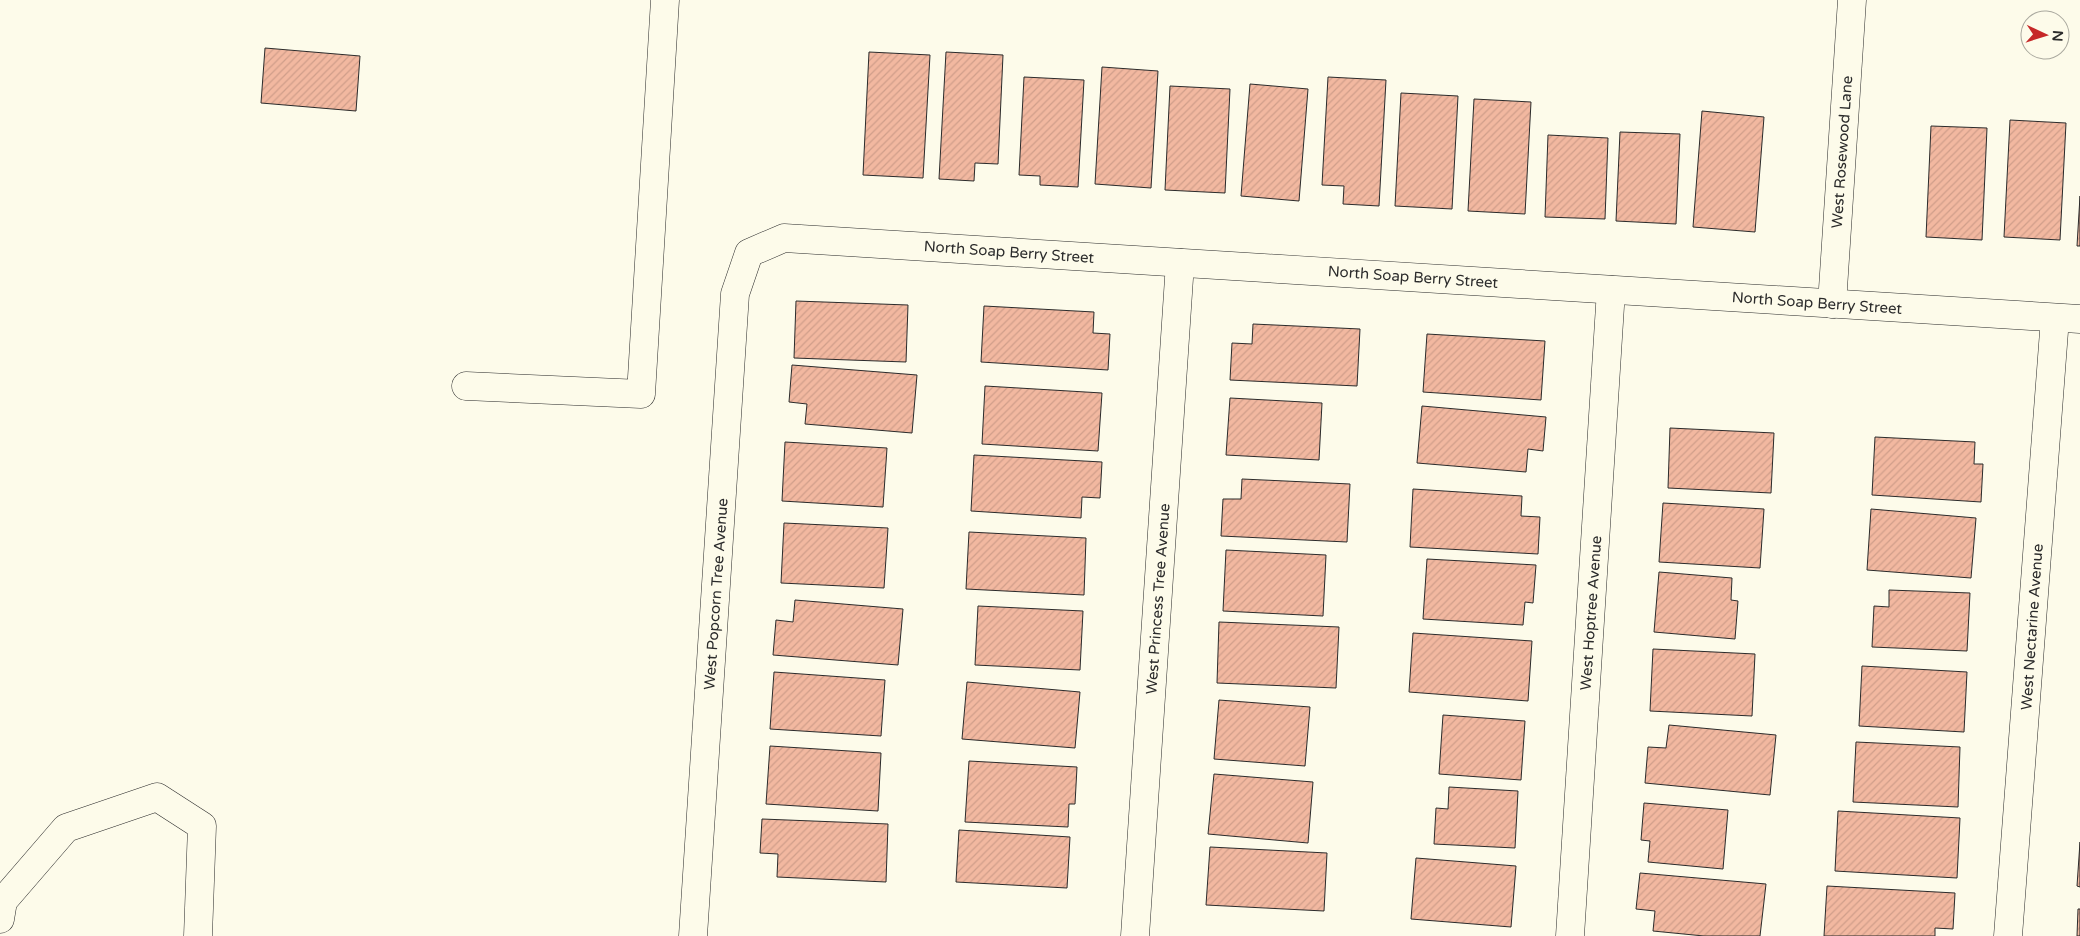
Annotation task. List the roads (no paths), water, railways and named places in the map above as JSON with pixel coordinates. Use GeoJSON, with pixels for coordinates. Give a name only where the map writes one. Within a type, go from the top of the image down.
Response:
{"type":"FeatureCollection","features":[{"type":"Feature","properties":{"kind":"street"},"geometry":{"type":"LineString","coordinates":[[466,386],[641,394],[665,0]]}},
{"type":"Feature","properties":{"kind":"street","name":"West Rosewood Lane"},"geometry":{"type":"LineString","coordinates":[[1832,304],[1852,0]]}},
{"type":"Feature","properties":{"kind":"street","name":"North Soap Berry Street"},"geometry":{"type":"LineString","coordinates":[[749,254],[784,238],[2068,319]]}},
{"type":"Feature","properties":{"kind":"street","name":"West Popcorn Tree Avenue"},"geometry":{"type":"LineString","coordinates":[[693,936],[735,294],[749,254]]}},
{"type":"Feature","properties":{"kind":"street","name":"West Princess Tree Avenue"},"geometry":{"type":"LineString","coordinates":[[1135,936],[1180,263]]}},
{"type":"Feature","properties":{"kind":"street","name":"West Hoptree Avenue"},"geometry":{"type":"LineString","coordinates":[[1570,936],[1612,290]]}},
{"type":"Feature","properties":{"kind":"street","name":"West Nectarine Avenue"},"geometry":{"type":"LineString","coordinates":[[2008,936],[2068,319]]}},
{"type":"Feature","properties":{"kind":"street"},"geometry":{"type":"LineString","coordinates":[[0,919],[3,902],[66,828],[157,797],[202,826],[198,936]]}}]}
